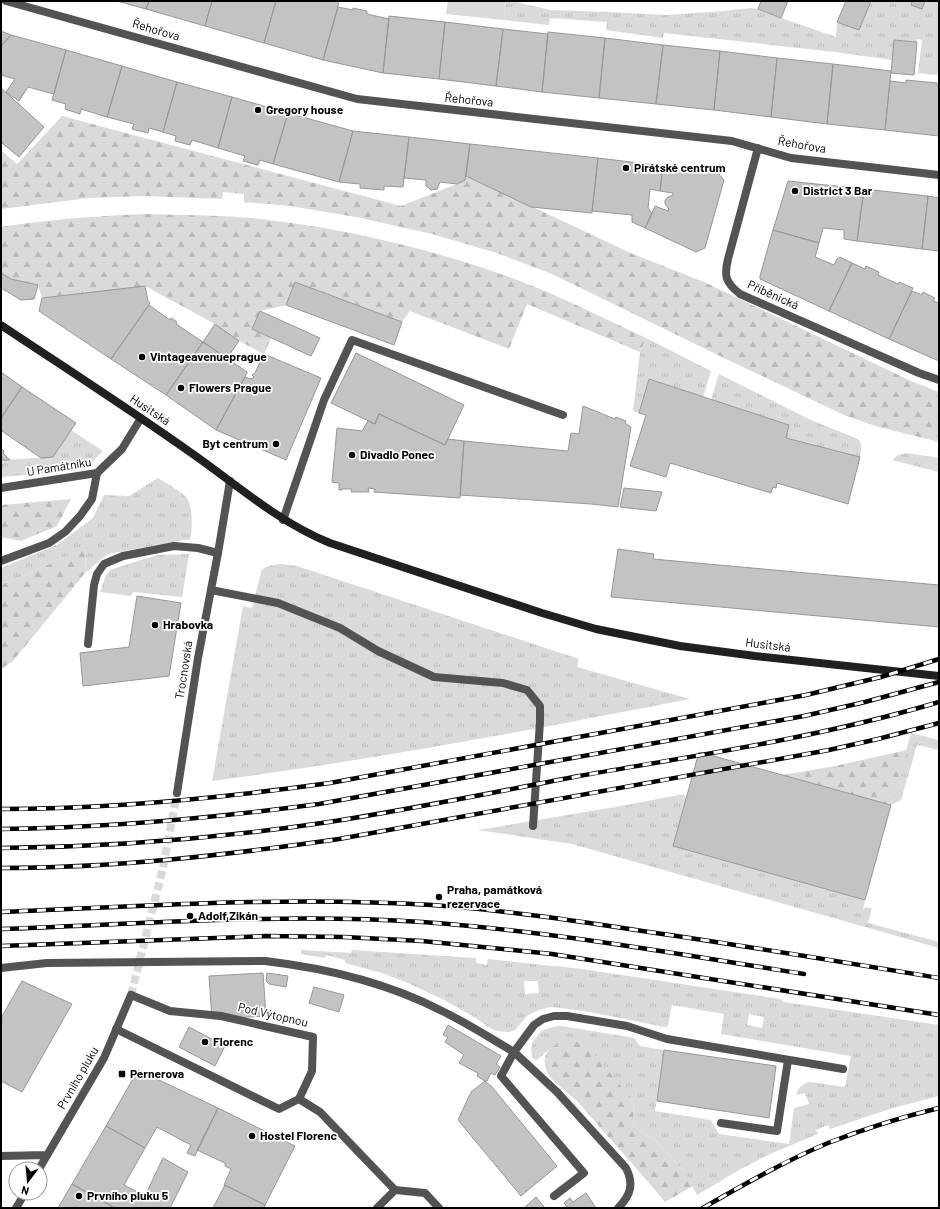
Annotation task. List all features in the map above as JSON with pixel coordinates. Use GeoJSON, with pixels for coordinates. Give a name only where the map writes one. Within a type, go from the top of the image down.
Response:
{"type":"FeatureCollection","features":[{"type":"Feature","properties":{"kind":"main road","name":"Husitská"},"geometry":{"type":"LineString","coordinates":[[1,325],[141,418],[283,520],[309,535],[367,556],[534,611],[596,629],[695,648],[939,676]]}},
{"type":"Feature","properties":{"kind":"street","name":"Řehořova"},"geometry":{"type":"LineString","coordinates":[[6,1],[357,99],[732,141],[791,158],[939,175]]}},
{"type":"Feature","properties":{"kind":"street","name":"Příběnická"},"geometry":{"type":"LineString","coordinates":[[758,148],[725,272],[728,282],[732,288],[740,294],[919,373],[939,380]]}},
{"type":"Feature","properties":{"kind":"street"},"geometry":{"type":"LineString","coordinates":[[283,520],[324,400],[352,340],[563,415]]}},
{"type":"Feature","properties":{"kind":"street","name":"U Památníku"},"geometry":{"type":"LineString","coordinates":[[1,488],[97,474],[122,449],[141,418]]}},
{"type":"Feature","properties":{"kind":"street"},"geometry":{"type":"LineString","coordinates":[[1,561],[48,543],[65,532],[80,516],[92,499],[97,474]]}},
{"type":"Feature","properties":{"kind":"street","name":"Trocnovská"},"geometry":{"type":"LineString","coordinates":[[177,792],[198,658],[230,481]]}},
{"type":"Feature","properties":{"kind":"street"},"geometry":{"type":"LineString","coordinates":[[88,644],[94,585],[97,574],[104,564],[123,556],[174,546],[198,548],[218,552]]}},
{"type":"Feature","properties":{"kind":"street"},"geometry":{"type":"LineString","coordinates":[[211,590],[278,603],[340,628],[378,651],[434,676],[503,683],[527,690],[540,706],[533,826]]}},
{"type":"Feature","properties":{"kind":"street"},"geometry":{"type":"LineString","coordinates":[[1,968],[47,963],[265,961],[293,964],[335,973],[376,984],[409,996],[443,1011],[514,1052],[557,1092],[626,1168],[630,1176],[631,1186],[628,1197],[618,1208]]}},
{"type":"Feature","properties":{"kind":"street","name":"Prvního pluku"},"geometry":{"type":"LineString","coordinates":[[44,1161],[104,1058],[131,995]]}},
{"type":"Feature","properties":{"kind":"street","name":"Pod Výtopnou"},"geometry":{"type":"LineString","coordinates":[[131,995],[170,1011],[222,1016],[313,1037],[312,1071],[299,1099]]}},
{"type":"Feature","properties":{"kind":"street"},"geometry":{"type":"LineString","coordinates":[[554,1196],[584,1173],[501,1076],[514,1052],[534,1025],[543,1019],[560,1015],[627,1026],[666,1038],[843,1069]]}},
{"type":"Feature","properties":{"kind":"street"},"geometry":{"type":"LineString","coordinates":[[116,1030],[279,1109],[299,1099],[320,1112],[395,1190],[425,1194],[439,1208]]}},
{"type":"Feature","properties":{"kind":"street"},"geometry":{"type":"LineString","coordinates":[[721,1123],[777,1131],[788,1060]]}},
{"type":"Feature","properties":{"kind":"street"},"geometry":{"type":"LineString","coordinates":[[1,1156],[47,1155]]}},
{"type":"Feature","properties":{"kind":"street"},"geometry":{"type":"LineString","coordinates":[[377,1208],[395,1190]]}},
{"type":"Feature","properties":{"kind":"green space"},"geometry":{"type":"Polygon","coordinates":[[[448,1],[506,1],[504,20],[446,14],[448,1]]]}},
{"type":"Feature","properties":{"kind":"green space"},"geometry":{"type":"Polygon","coordinates":[[[506,1],[551,10],[666,15],[751,8],[758,9],[836,37],[837,22],[859,30],[871,1],[939,1],[939,75],[918,73],[922,40],[917,39],[917,42],[894,40],[892,60],[835,52],[664,33],[663,38],[606,30],[607,22],[550,18],[549,25],[504,20],[506,1]]]}},
{"type":"Feature","properties":{"kind":"green space"},"geometry":{"type":"Polygon","coordinates":[[[62,116],[401,206],[457,184],[465,180],[466,176],[633,254],[704,282],[911,381],[939,392],[939,442],[875,426],[844,415],[552,274],[497,253],[432,234],[361,218],[291,206],[244,202],[244,194],[223,192],[222,199],[143,196],[89,198],[1,209],[1,150],[17,164],[62,116]]]}},
{"type":"Feature","properties":{"kind":"green space"},"geometry":{"type":"Polygon","coordinates":[[[147,214],[252,218],[286,222],[389,241],[456,259],[538,288],[646,338],[640,352],[527,304],[509,349],[410,311],[402,322],[295,282],[286,305],[260,311],[252,329],[271,338],[264,354],[239,341],[215,324],[145,286],[42,298],[38,285],[11,279],[1,273],[1,227],[74,218],[147,214]]]}},
{"type":"Feature","properties":{"kind":"green space"},"geometry":{"type":"Polygon","coordinates":[[[646,338],[711,371],[703,397],[650,379],[639,413],[633,411],[640,352],[646,338]]]}},
{"type":"Feature","properties":{"kind":"green space"},"geometry":{"type":"Polygon","coordinates":[[[719,374],[811,420],[858,439],[861,445],[860,457],[786,438],[789,425],[711,400],[719,374]]]}},
{"type":"Feature","properties":{"kind":"green space"},"geometry":{"type":"Polygon","coordinates":[[[71,430],[103,451],[87,467],[77,470],[1,477],[1,460],[53,457],[71,430]]]}},
{"type":"Feature","properties":{"kind":"green space"},"geometry":{"type":"Polygon","coordinates":[[[907,453],[939,458],[939,472],[892,460],[898,455],[907,453]]]}},
{"type":"Feature","properties":{"kind":"green space"},"geometry":{"type":"Polygon","coordinates":[[[158,478],[179,491],[188,499],[192,516],[190,539],[108,554],[86,572],[85,549],[1,585],[1,568],[57,545],[93,518],[104,495],[129,496],[158,478]]]}},
{"type":"Feature","properties":{"kind":"green space"},"geometry":{"type":"Polygon","coordinates":[[[71,499],[57,526],[21,541],[1,537],[1,505],[71,499]]]}},
{"type":"Feature","properties":{"kind":"green space"},"geometry":{"type":"Polygon","coordinates":[[[85,549],[86,572],[13,661],[1,669],[1,585],[85,549]]]}},
{"type":"Feature","properties":{"kind":"green space"},"geometry":{"type":"Polygon","coordinates":[[[189,554],[182,597],[133,592],[131,596],[100,592],[106,575],[110,570],[157,555],[189,554]]]}},
{"type":"Feature","properties":{"kind":"green space"},"geometry":{"type":"Polygon","coordinates":[[[281,564],[297,566],[579,659],[577,667],[690,699],[392,754],[212,781],[243,606],[252,608],[262,569],[272,565],[281,564]]]}},
{"type":"Feature","properties":{"kind":"green space"},"geometry":{"type":"Polygon","coordinates":[[[911,733],[939,740],[939,750],[917,745],[901,800],[891,805],[911,733]]]}},
{"type":"Feature","properties":{"kind":"green space"},"geometry":{"type":"Polygon","coordinates":[[[907,750],[891,805],[783,775],[835,766],[907,750]]]}},
{"type":"Feature","properties":{"kind":"green space"},"geometry":{"type":"Polygon","coordinates":[[[684,794],[686,799],[673,846],[865,900],[863,911],[865,907],[872,908],[868,923],[939,942],[939,948],[572,844],[478,830],[684,794]]]}},
{"type":"Feature","properties":{"kind":"green space"},"geometry":{"type":"Polygon","coordinates":[[[301,950],[351,953],[352,950],[476,958],[476,963],[487,965],[488,959],[582,969],[780,999],[784,1002],[939,1025],[939,1096],[893,1108],[830,1129],[828,1125],[816,1130],[818,1134],[770,1154],[739,1170],[697,1195],[684,1171],[654,1139],[634,1127],[633,1100],[555,1044],[537,1060],[532,1057],[531,1048],[533,1042],[541,1031],[562,1026],[634,1038],[640,1046],[664,1050],[655,1111],[711,1120],[719,1134],[789,1144],[794,1108],[809,1104],[805,1093],[796,1095],[799,1088],[810,1082],[845,1087],[851,1056],[721,1034],[724,1014],[672,1005],[668,1026],[664,1027],[585,1011],[551,1007],[528,1015],[515,1030],[509,1032],[497,1031],[444,1000],[408,983],[382,973],[345,963],[345,960],[326,955],[325,958],[301,954],[301,950]],[[524,981],[525,994],[539,993],[538,981],[524,981]],[[749,1014],[747,1025],[762,1028],[764,1017],[749,1014]]]}},
{"type":"Feature","properties":{"kind":"green space"},"geometry":{"type":"Polygon","coordinates":[[[572,1040],[586,1045],[633,1100],[634,1127],[654,1139],[684,1171],[693,1186],[665,1202],[575,1099],[551,1078],[546,1069],[545,1057],[551,1048],[561,1042],[572,1040]]]}},
{"type":"Feature","properties":{"kind":"building"},"geometry":{"type":"Polygon","coordinates":[[[117,1],[149,1],[146,9],[117,1]]]}},
{"type":"Feature","properties":{"kind":"building"},"geometry":{"type":"Polygon","coordinates":[[[149,1],[212,1],[205,26],[146,9],[149,1]]]}},
{"type":"Feature","properties":{"kind":"building"},"geometry":{"type":"Polygon","coordinates":[[[212,1],[276,1],[264,43],[205,26],[212,1]]]}},
{"type":"Feature","properties":{"kind":"building"},"geometry":{"type":"Polygon","coordinates":[[[276,1],[339,2],[323,60],[264,43],[276,1]]]}},
{"type":"Feature","properties":{"kind":"building"},"geometry":{"type":"Polygon","coordinates":[[[761,1],[788,1],[781,18],[758,9],[761,1]]]}},
{"type":"Feature","properties":{"kind":"building"},"geometry":{"type":"Polygon","coordinates":[[[846,1],[871,1],[859,30],[837,22],[846,1]]]}},
{"type":"Feature","properties":{"kind":"building"},"geometry":{"type":"Polygon","coordinates":[[[912,1],[925,1],[922,9],[911,5],[912,1]]]}},
{"type":"Feature","properties":{"kind":"building"},"geometry":{"type":"Polygon","coordinates":[[[338,7],[367,11],[367,14],[389,19],[383,73],[323,60],[338,7]]]}},
{"type":"Feature","properties":{"kind":"building"},"geometry":{"type":"Polygon","coordinates":[[[389,16],[445,22],[439,79],[383,73],[389,16]]]}},
{"type":"Feature","properties":{"kind":"building"},"geometry":{"type":"Polygon","coordinates":[[[445,22],[503,29],[496,86],[439,79],[445,22]]]}},
{"type":"Feature","properties":{"kind":"building"},"geometry":{"type":"Polygon","coordinates":[[[503,29],[548,34],[542,92],[496,86],[503,29]]]}},
{"type":"Feature","properties":{"kind":"building"},"geometry":{"type":"Polygon","coordinates":[[[1,31],[11,35],[1,46],[1,31]]]}},
{"type":"Feature","properties":{"kind":"building"},"geometry":{"type":"Polygon","coordinates":[[[548,32],[605,38],[599,98],[542,92],[548,32]]]}},
{"type":"Feature","properties":{"kind":"building"},"geometry":{"type":"Polygon","coordinates":[[[11,35],[66,50],[54,94],[28,87],[19,101],[6,92],[15,79],[1,75],[1,46],[11,35]]]}},
{"type":"Feature","properties":{"kind":"building"},"geometry":{"type":"Polygon","coordinates":[[[605,38],[663,45],[656,104],[599,98],[605,38]]]}},
{"type":"Feature","properties":{"kind":"building"},"geometry":{"type":"Polygon","coordinates":[[[894,40],[917,42],[914,75],[891,73],[894,40]]]}},
{"type":"Feature","properties":{"kind":"building"},"geometry":{"type":"Polygon","coordinates":[[[663,45],[720,51],[714,110],[656,104],[663,45]]]}},
{"type":"Feature","properties":{"kind":"building"},"geometry":{"type":"Polygon","coordinates":[[[66,50],[122,66],[107,117],[81,109],[80,114],[65,109],[66,104],[52,100],[66,50]]]}},
{"type":"Feature","properties":{"kind":"building"},"geometry":{"type":"Polygon","coordinates":[[[720,51],[777,58],[771,117],[714,110],[720,51]]]}},
{"type":"Feature","properties":{"kind":"building"},"geometry":{"type":"Polygon","coordinates":[[[777,58],[833,64],[827,124],[771,117],[777,58]]]}},
{"type":"Feature","properties":{"kind":"building"},"geometry":{"type":"Polygon","coordinates":[[[833,64],[891,71],[885,130],[827,124],[833,64]]]}},
{"type":"Feature","properties":{"kind":"building"},"geometry":{"type":"Polygon","coordinates":[[[122,66],[177,82],[163,132],[149,128],[148,133],[132,129],[134,124],[107,117],[122,66]]]}},
{"type":"Feature","properties":{"kind":"building"},"geometry":{"type":"Polygon","coordinates":[[[906,80],[937,83],[937,86],[939,86],[939,136],[885,130],[890,81],[906,83],[906,80]]]}},
{"type":"Feature","properties":{"kind":"building"},"geometry":{"type":"Polygon","coordinates":[[[177,82],[232,97],[218,148],[192,140],[190,145],[175,141],[176,136],[163,132],[177,82]]]}},
{"type":"Feature","properties":{"kind":"building"},"geometry":{"type":"Polygon","coordinates":[[[1,88],[44,127],[19,157],[1,142],[1,88]]]}},
{"type":"Feature","properties":{"kind":"building"},"geometry":{"type":"Polygon","coordinates":[[[232,97],[288,113],[273,164],[260,160],[258,165],[243,161],[245,156],[218,148],[232,97]]]}},
{"type":"Feature","properties":{"kind":"building"},"geometry":{"type":"Polygon","coordinates":[[[288,113],[353,131],[339,182],[273,164],[288,113]]]}},
{"type":"Feature","properties":{"kind":"building"},"geometry":{"type":"Polygon","coordinates":[[[353,131],[409,137],[403,187],[384,186],[384,190],[360,188],[360,184],[339,182],[353,131]]]}},
{"type":"Feature","properties":{"kind":"building"},"geometry":{"type":"Polygon","coordinates":[[[409,137],[470,144],[465,180],[457,184],[440,182],[437,189],[431,190],[426,186],[426,180],[404,178],[409,137]]]}},
{"type":"Feature","properties":{"kind":"building"},"geometry":{"type":"Polygon","coordinates":[[[470,144],[598,158],[592,213],[531,207],[466,176],[470,144]]]}},
{"type":"Feature","properties":{"kind":"building"},"geometry":{"type":"Polygon","coordinates":[[[598,158],[663,166],[660,191],[650,189],[648,208],[652,214],[645,228],[632,222],[632,215],[592,211],[598,158]]]}},
{"type":"Feature","properties":{"kind":"building"},"geometry":{"type":"Polygon","coordinates":[[[663,166],[718,173],[724,180],[705,248],[696,252],[645,228],[655,206],[668,211],[669,209],[665,204],[665,200],[673,195],[673,193],[660,191],[663,166]]]}},
{"type":"Feature","properties":{"kind":"building"},"geometry":{"type":"Polygon","coordinates":[[[788,181],[864,189],[857,241],[844,239],[844,230],[823,228],[819,243],[773,230],[788,181]]]}},
{"type":"Feature","properties":{"kind":"building"},"geometry":{"type":"Polygon","coordinates":[[[864,189],[928,196],[922,249],[857,241],[864,189]]]}},
{"type":"Feature","properties":{"kind":"building"},"geometry":{"type":"Polygon","coordinates":[[[928,196],[939,198],[939,251],[922,249],[928,196]]]}},
{"type":"Feature","properties":{"kind":"building"},"geometry":{"type":"Polygon","coordinates":[[[773,230],[819,243],[815,257],[834,265],[840,257],[852,263],[829,311],[760,279],[773,230]]]}},
{"type":"Feature","properties":{"kind":"building"},"geometry":{"type":"Polygon","coordinates":[[[852,263],[865,269],[866,266],[879,272],[878,275],[898,284],[899,282],[913,288],[889,339],[829,311],[852,263]]]}},
{"type":"Feature","properties":{"kind":"building"},"geometry":{"type":"Polygon","coordinates":[[[1,273],[11,279],[38,285],[34,299],[21,300],[1,288],[1,273]]]}},
{"type":"Feature","properties":{"kind":"building"},"geometry":{"type":"Polygon","coordinates":[[[295,282],[402,322],[394,345],[286,305],[295,282]]]}},
{"type":"Feature","properties":{"kind":"building"},"geometry":{"type":"Polygon","coordinates":[[[145,286],[148,301],[150,303],[111,359],[39,311],[42,298],[145,286]]]}},
{"type":"Feature","properties":{"kind":"building"},"geometry":{"type":"Polygon","coordinates":[[[912,291],[922,295],[923,292],[935,298],[933,301],[939,303],[939,361],[889,339],[912,291]]]}},
{"type":"Feature","properties":{"kind":"building"},"geometry":{"type":"Polygon","coordinates":[[[149,305],[170,320],[171,318],[177,322],[176,324],[203,342],[166,395],[111,359],[149,305]]]}},
{"type":"Feature","properties":{"kind":"building"},"geometry":{"type":"Polygon","coordinates":[[[260,311],[320,338],[311,356],[252,329],[260,311]]]}},
{"type":"Feature","properties":{"kind":"building"},"geometry":{"type":"Polygon","coordinates":[[[215,324],[239,341],[227,358],[203,342],[215,324]]]}},
{"type":"Feature","properties":{"kind":"building"},"geometry":{"type":"Polygon","coordinates":[[[203,342],[247,372],[216,430],[166,395],[203,342]]]}},
{"type":"Feature","properties":{"kind":"building"},"geometry":{"type":"Polygon","coordinates":[[[356,353],[464,405],[445,445],[379,414],[375,424],[331,403],[356,353]]]}},
{"type":"Feature","properties":{"kind":"building"},"geometry":{"type":"Polygon","coordinates":[[[264,354],[321,378],[286,460],[216,430],[245,377],[251,379],[254,377],[252,375],[255,373],[264,354]]]}},
{"type":"Feature","properties":{"kind":"building"},"geometry":{"type":"Polygon","coordinates":[[[1,372],[22,387],[1,418],[1,372]]]}},
{"type":"Feature","properties":{"kind":"building"},"geometry":{"type":"Polygon","coordinates":[[[649,379],[789,425],[786,438],[860,457],[848,504],[777,483],[776,488],[773,487],[771,493],[670,463],[666,477],[630,466],[646,415],[639,413],[649,379]]]}},
{"type":"Feature","properties":{"kind":"building"},"geometry":{"type":"Polygon","coordinates":[[[22,387],[76,423],[53,457],[41,458],[2,431],[1,433],[1,418],[22,387]]]}},
{"type":"Feature","properties":{"kind":"building"},"geometry":{"type":"Polygon","coordinates":[[[583,406],[615,419],[616,417],[626,421],[625,423],[631,427],[618,507],[460,495],[464,441],[568,451],[571,433],[579,434],[583,406]]]}},
{"type":"Feature","properties":{"kind":"building"},"geometry":{"type":"Polygon","coordinates":[[[379,414],[445,445],[448,439],[464,441],[460,498],[374,492],[375,489],[368,488],[369,492],[351,492],[352,489],[339,490],[339,483],[332,482],[337,428],[362,431],[368,421],[375,424],[379,414]]]}},
{"type":"Feature","properties":{"kind":"building"},"geometry":{"type":"Polygon","coordinates":[[[1,449],[4,451],[3,453],[10,460],[1,460],[1,449]]]}},
{"type":"Feature","properties":{"kind":"building"},"geometry":{"type":"Polygon","coordinates":[[[624,488],[662,492],[656,511],[620,507],[624,488]]]}},
{"type":"Feature","properties":{"kind":"building"},"geometry":{"type":"Polygon","coordinates":[[[618,549],[654,554],[653,559],[939,585],[939,627],[611,597],[618,549]]]}},
{"type":"Feature","properties":{"kind":"building","name":"Hrabovka"},"geometry":{"type":"Polygon","coordinates":[[[137,596],[181,603],[169,676],[83,686],[80,653],[129,647],[137,596]]]}},
{"type":"Feature","properties":{"kind":"building"},"geometry":{"type":"Polygon","coordinates":[[[699,752],[891,805],[865,900],[673,846],[699,752]]]}},
{"type":"Feature","properties":{"kind":"building"},"geometry":{"type":"Polygon","coordinates":[[[263,973],[266,1016],[212,1019],[209,976],[263,973]]]}},
{"type":"Feature","properties":{"kind":"building"},"geometry":{"type":"Polygon","coordinates":[[[267,973],[288,976],[286,987],[269,984],[266,981],[267,973]]]}},
{"type":"Feature","properties":{"kind":"building"},"geometry":{"type":"Polygon","coordinates":[[[22,981],[72,1004],[22,1092],[1,1081],[1,1018],[22,981]]]}},
{"type":"Feature","properties":{"kind":"building"},"geometry":{"type":"Polygon","coordinates":[[[314,987],[344,995],[339,1012],[309,1003],[314,987]]]}},
{"type":"Feature","properties":{"kind":"building"},"geometry":{"type":"Polygon","coordinates":[[[448,1025],[501,1056],[496,1064],[500,1067],[495,1075],[491,1073],[487,1081],[485,1081],[477,1076],[478,1073],[459,1063],[464,1055],[445,1042],[448,1037],[443,1035],[448,1025]]]}},
{"type":"Feature","properties":{"kind":"building"},"geometry":{"type":"Polygon","coordinates":[[[189,1027],[225,1046],[215,1066],[179,1047],[189,1027]]]}},
{"type":"Feature","properties":{"kind":"building"},"geometry":{"type":"Polygon","coordinates":[[[664,1050],[776,1066],[769,1118],[657,1101],[664,1050]]]}},
{"type":"Feature","properties":{"kind":"building"},"geometry":{"type":"Polygon","coordinates":[[[138,1070],[218,1108],[195,1156],[187,1153],[191,1145],[157,1127],[145,1148],[106,1126],[138,1070]]]}},
{"type":"Feature","properties":{"kind":"building"},"geometry":{"type":"Polygon","coordinates":[[[485,1081],[492,1087],[557,1166],[521,1196],[458,1120],[471,1092],[485,1081]]]}},
{"type":"Feature","properties":{"kind":"building"},"geometry":{"type":"Polygon","coordinates":[[[218,1108],[295,1146],[265,1205],[224,1185],[231,1169],[225,1166],[225,1163],[197,1150],[218,1108]]]}},
{"type":"Feature","properties":{"kind":"building"},"geometry":{"type":"Polygon","coordinates":[[[106,1126],[145,1148],[124,1185],[145,1196],[163,1158],[188,1172],[170,1208],[115,1208],[72,1184],[106,1126]]]}},
{"type":"Feature","properties":{"kind":"building","name":"Prvního pluku 5"},"geometry":{"type":"Polygon","coordinates":[[[72,1184],[115,1208],[58,1208],[72,1184]]]}},
{"type":"Feature","properties":{"kind":"building"},"geometry":{"type":"Polygon","coordinates":[[[225,1185],[265,1205],[264,1208],[213,1208],[225,1185]]]}},
{"type":"Feature","properties":{"kind":"building"},"geometry":{"type":"Polygon","coordinates":[[[586,1193],[596,1208],[564,1208],[567,1207],[564,1203],[570,1198],[573,1202],[586,1193]]]}},
{"type":"Feature","properties":{"kind":"building"},"geometry":{"type":"Polygon","coordinates":[[[536,1197],[545,1208],[524,1208],[536,1197]]]}},
{"type":"Feature","properties":{"kind":"tunnel"},"geometry":{"type":"LineString","coordinates":[[131,995],[163,868],[177,793]]}},
{"type":"Feature","properties":{"kind":"railway"},"geometry":{"type":"LineString","coordinates":[[1,809],[83,807],[166,802],[330,783],[806,695],[881,677],[939,659]]}},
{"type":"Feature","properties":{"kind":"railway"},"geometry":{"type":"LineString","coordinates":[[1,829],[80,827],[160,821],[240,814],[319,804],[804,716],[865,702],[939,682]]}},
{"type":"Feature","properties":{"kind":"railway"},"geometry":{"type":"LineString","coordinates":[[1,848],[83,846],[166,841],[248,833],[329,822],[423,806],[579,776],[715,753],[850,725],[939,702]]}},
{"type":"Feature","properties":{"kind":"railway"},"geometry":{"type":"LineString","coordinates":[[1,868],[86,866],[170,860],[339,839],[829,750],[939,723]]}},
{"type":"Feature","properties":{"kind":"railway"},"geometry":{"type":"LineString","coordinates":[[1,912],[216,903],[324,901],[432,905],[568,920],[758,948],[939,978]]}},
{"type":"Feature","properties":{"kind":"railway"},"geometry":{"type":"LineString","coordinates":[[1,929],[264,919],[422,922],[566,937],[804,974]]}},
{"type":"Feature","properties":{"kind":"railway"},"geometry":{"type":"LineString","coordinates":[[1,946],[266,936],[344,937],[422,941],[552,954],[939,1015]]}},
{"type":"Feature","properties":{"kind":"railway"},"geometry":{"type":"LineString","coordinates":[[703,1208],[765,1173],[828,1143],[911,1115],[939,1108]]}},
{"type":"Feature","properties":{"kind":"place","name":"Gregory house"},"geometry":{"type":"Point","coordinates":[258,110]}},
{"type":"Feature","properties":{"kind":"place","name":"Pirátské centrum"},"geometry":{"type":"Point","coordinates":[626,168]}},
{"type":"Feature","properties":{"kind":"place","name":"District 3 Bar"},"geometry":{"type":"Point","coordinates":[795,191]}},
{"type":"Feature","properties":{"kind":"place","name":"Vintageavenueprague"},"geometry":{"type":"Point","coordinates":[142,357]}},
{"type":"Feature","properties":{"kind":"place","name":"Flowers Prague"},"geometry":{"type":"Point","coordinates":[181,388]}},
{"type":"Feature","properties":{"kind":"place","name":"Byt centrum"},"geometry":{"type":"Point","coordinates":[276,444]}},
{"type":"Feature","properties":{"kind":"place","name":"Divadlo Ponec"},"geometry":{"type":"Point","coordinates":[352,455]}},
{"type":"Feature","properties":{"kind":"place","name":"Hrabovka"},"geometry":{"type":"Point","coordinates":[155,625]}},
{"type":"Feature","properties":{"kind":"place","name":"Praha, památková rezervace"},"geometry":{"type":"Point","coordinates":[439,897]}},
{"type":"Feature","properties":{"kind":"place","name":"Adolf Zikán"},"geometry":{"type":"Point","coordinates":[190,916]}},
{"type":"Feature","properties":{"kind":"place","name":"Florenc"},"geometry":{"type":"Point","coordinates":[205,1042]}},
{"type":"Feature","properties":{"kind":"place","name":"Pernerova"},"geometry":{"type":"Point","coordinates":[122,1074]}},
{"type":"Feature","properties":{"kind":"place","name":"Hostel Florenc"},"geometry":{"type":"Point","coordinates":[252,1136]}},
{"type":"Feature","properties":{"kind":"place","name":"Prvního pluku 5"},"geometry":{"type":"Point","coordinates":[79,1196]}}]}
